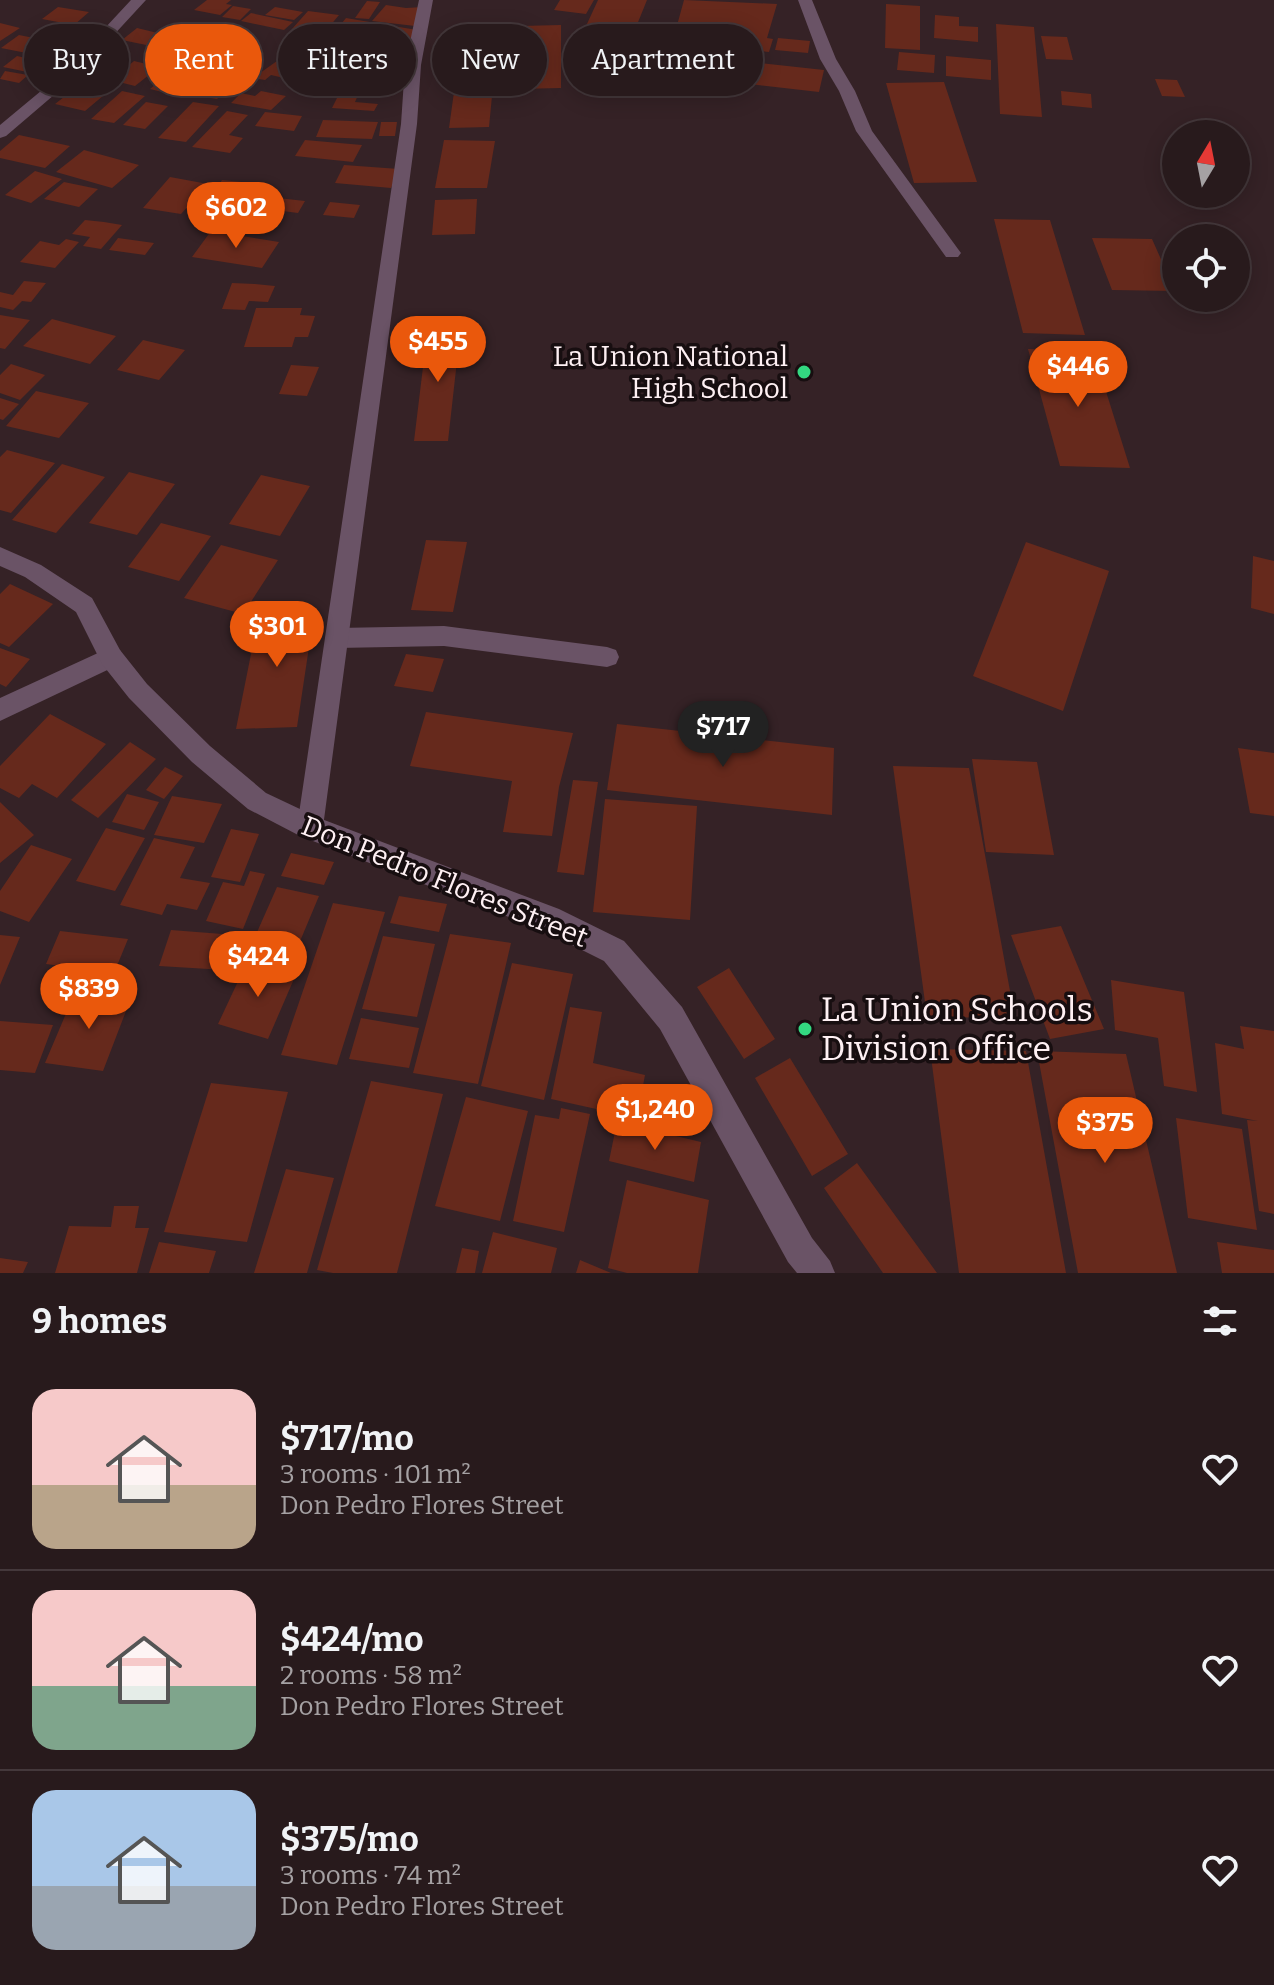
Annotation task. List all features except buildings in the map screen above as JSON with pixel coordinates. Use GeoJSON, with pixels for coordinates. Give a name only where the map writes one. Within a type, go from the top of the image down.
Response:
{"type":"FeatureCollection","features":[{"type":"Feature","properties":{"kind":"street"},"geometry":{"type":"LineString","coordinates":[[0,133],[70,74],[139,0]]}},
{"type":"Feature","properties":{"kind":"street"},"geometry":{"type":"LineString","coordinates":[[310,827],[409,124],[413,65],[426,0]]}},
{"type":"Feature","properties":{"kind":"street"},"geometry":{"type":"LineString","coordinates":[[805,0],[828,59],[847,91],[864,131],[952,253]]}},
{"type":"Feature","properties":{"kind":"street","name":"Don Pedro Flores Street"},"geometry":{"type":"LineString","coordinates":[[0,556],[33,571],[84,605],[111,657],[138,691],[201,754],[257,801],[310,827],[549,919],[614,951],[671,1018],[800,1250],[818,1273]]}},
{"type":"Feature","properties":{"kind":"street"},"geometry":{"type":"LineString","coordinates":[[337,638],[444,636],[607,657]]}},
{"type":"Feature","properties":{"kind":"street"},"geometry":{"type":"LineString","coordinates":[[0,710],[111,657]]}},
{"type":"Feature","properties":{"kind":"place","name":"La Union National High School"},"geometry":{"type":"Point","coordinates":[804,372]}},
{"type":"Feature","properties":{"kind":"place","name":"La Union Schools Division Office"},"geometry":{"type":"Point","coordinates":[805,1029]}}]}
